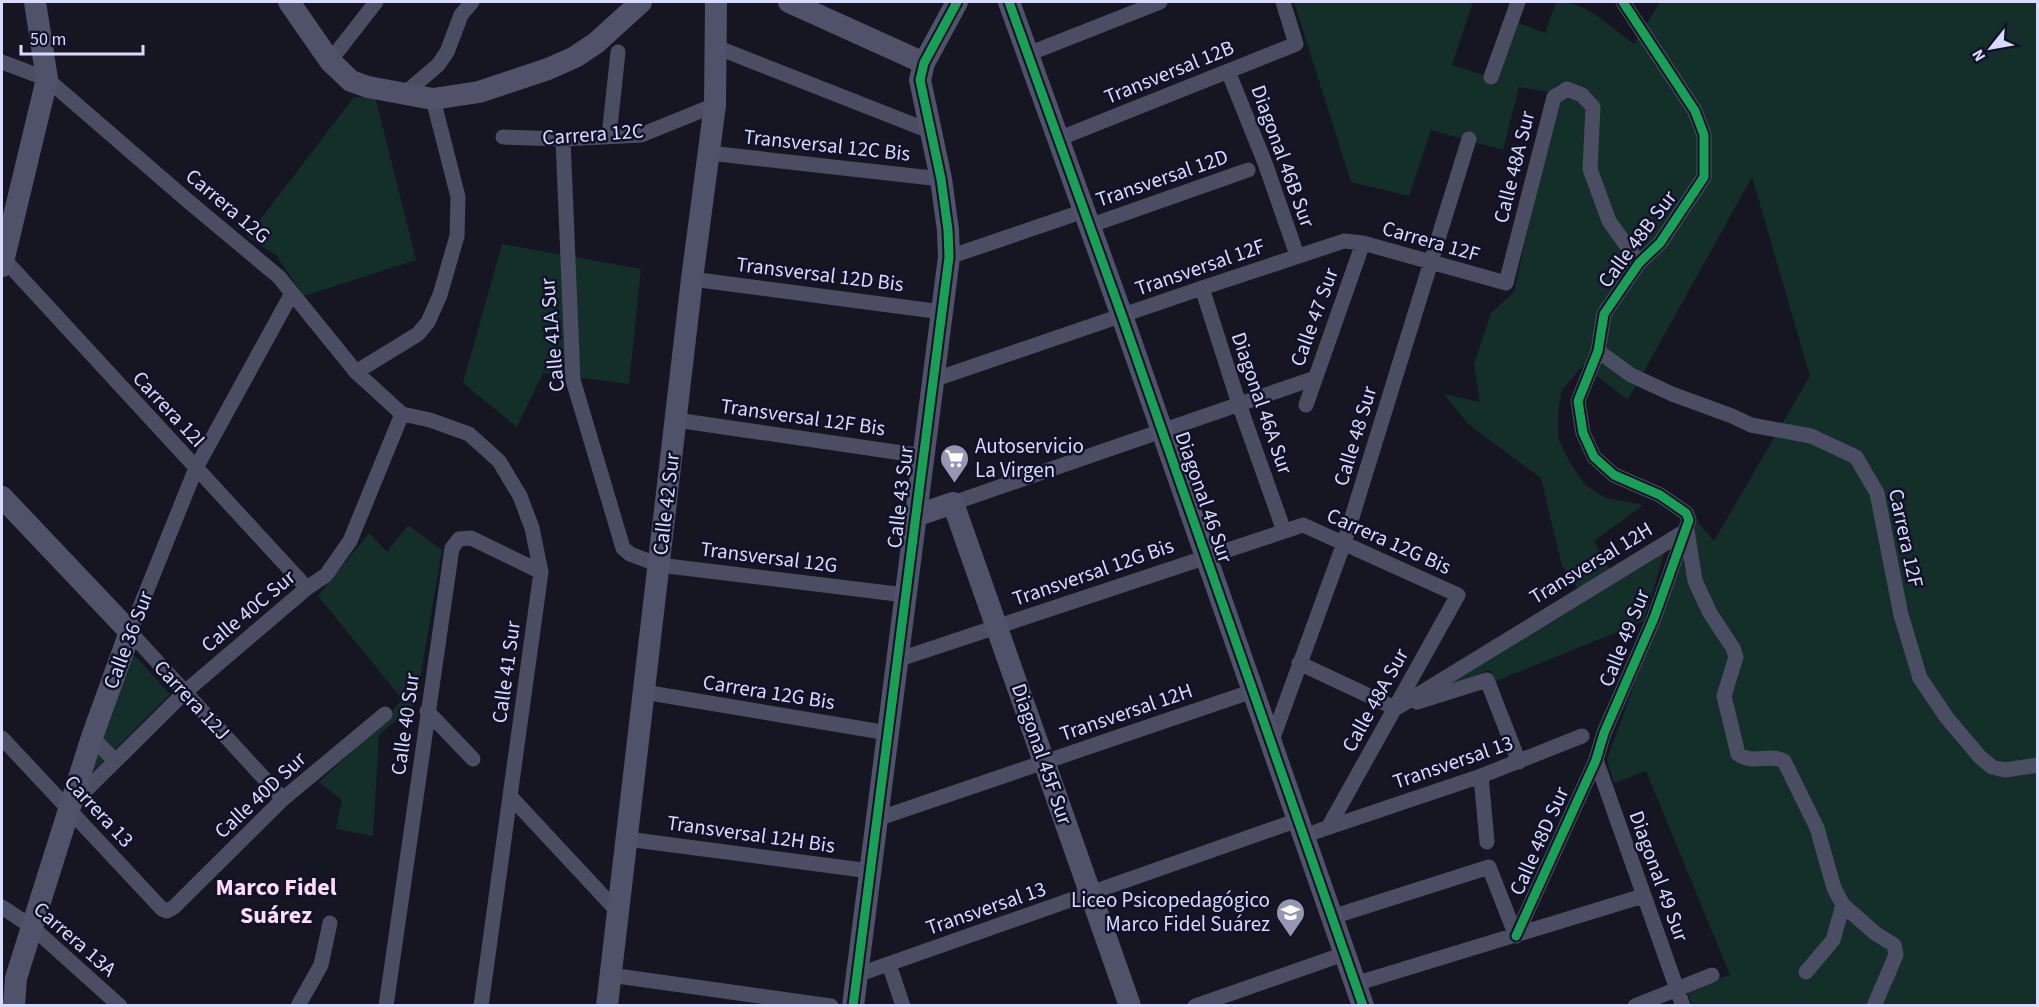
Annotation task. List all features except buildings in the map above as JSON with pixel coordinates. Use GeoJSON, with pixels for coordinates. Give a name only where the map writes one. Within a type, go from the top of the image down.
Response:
{"type":"FeatureCollection","features":[{"type":"Feature","properties":{"kind":"street"},"geometry":{"type":"LineString","coordinates":[[2,261],[8,212],[47,79],[35,2]]}},
{"type":"Feature","properties":{"kind":"street"},"geometry":{"type":"LineString","coordinates":[[288,2],[330,61],[351,81],[368,87],[433,99],[479,92],[548,69],[575,57],[596,43],[641,2]]}},
{"type":"Feature","properties":{"kind":"street"},"geometry":{"type":"LineString","coordinates":[[330,61],[376,2]]}},
{"type":"Feature","properties":{"kind":"street"},"geometry":{"type":"LineString","coordinates":[[404,94],[428,74],[447,52],[461,15],[472,2]]}},
{"type":"Feature","properties":{"kind":"street","name":"Calle 42 Sur"},"geometry":{"type":"LineString","coordinates":[[607,1005],[715,105],[716,2]]}},
{"type":"Feature","properties":{"kind":"street"},"geometry":{"type":"LineString","coordinates":[[789,2],[924,63]]}},
{"type":"Feature","properties":{"kind":"street","name":"Calle 43 Sur"},"geometry":{"type":"LineString","coordinates":[[854,1005],[949,257],[941,179],[920,80],[924,63],[957,2]]}},
{"type":"Feature","properties":{"kind":"street","name":"Diagonal 46 Sur"},"geometry":{"type":"LineString","coordinates":[[1009,2],[1122,316],[1359,995]]}},
{"type":"Feature","properties":{"kind":"street"},"geometry":{"type":"LineString","coordinates":[[1028,54],[1160,2]]}},
{"type":"Feature","properties":{"kind":"street","name":"Transversal 12B"},"geometry":{"type":"LineString","coordinates":[[1058,139],[1296,44],[1283,2]]}},
{"type":"Feature","properties":{"kind":"street"},"geometry":{"type":"LineString","coordinates":[[1491,77],[1518,2]]}},
{"type":"Feature","properties":{"kind":"street"},"geometry":{"type":"LineString","coordinates":[[1615,2],[1646,37]]}},
{"type":"Feature","properties":{"kind":"street"},"geometry":{"type":"LineString","coordinates":[[1623,2],[1646,37]]}},
{"type":"Feature","properties":{"kind":"street","name":"Calle 48B Sur"},"geometry":{"type":"LineString","coordinates":[[1646,37],[1695,111],[1704,135],[1704,177],[1660,243],[1639,263],[1604,315],[1598,351],[1578,401],[1582,433],[1594,458],[1614,475],[1660,495],[1686,513],[1689,520],[1687,530]]}},
{"type":"Feature","properties":{"kind":"street"},"geometry":{"type":"LineString","coordinates":[[716,47],[932,132]]}},
{"type":"Feature","properties":{"kind":"street"},"geometry":{"type":"LineString","coordinates":[[609,136],[618,52]]}},
{"type":"Feature","properties":{"kind":"street","name":"Carrera 12G"},"geometry":{"type":"LineString","coordinates":[[2,62],[47,79],[279,277],[356,372],[402,414]]}},
{"type":"Feature","properties":{"kind":"street","name":"Diagonal 46B Sur"},"geometry":{"type":"LineString","coordinates":[[1228,71],[1265,163],[1297,255]]}},
{"type":"Feature","properties":{"kind":"street","name":"Calle 48A Sur"},"geometry":{"type":"LineString","coordinates":[[1506,283],[1554,97],[1567,89],[1582,95],[1593,107],[1590,169],[1609,220],[1639,263]]}},
{"type":"Feature","properties":{"kind":"street"},"geometry":{"type":"LineString","coordinates":[[356,372],[418,334],[428,322],[440,295],[457,236],[458,197],[433,99]]}},
{"type":"Feature","properties":{"kind":"street","name":"Carrera 12C"},"geometry":{"type":"LineString","coordinates":[[503,137],[563,139],[641,135],[715,105]]}},
{"type":"Feature","properties":{"kind":"street","name":"Calle 41A Sur"},"geometry":{"type":"LineString","coordinates":[[563,139],[573,380],[623,548],[630,554]]}},
{"type":"Feature","properties":{"kind":"street","name":"Calle 48 Sur"},"geometry":{"type":"LineString","coordinates":[[1271,743],[1344,543],[1469,139]]}},
{"type":"Feature","properties":{"kind":"street","name":"Transversal 12C Bis"},"geometry":{"type":"LineString","coordinates":[[709,153],[941,179]]}},
{"type":"Feature","properties":{"kind":"street","name":"Transversal 12D"},"geometry":{"type":"LineString","coordinates":[[949,257],[1248,170]]}},
{"type":"Feature","properties":{"kind":"street","name":"Transversal 12F"},"geometry":{"type":"LineString","coordinates":[[933,380],[1344,241]]}},
{"type":"Feature","properties":{"kind":"street","name":"Carrera 12F"},"geometry":{"type":"LineString","coordinates":[[1344,241],[1363,243],[1506,283]]}},
{"type":"Feature","properties":{"kind":"street","name":"Calle 47 Sur"},"geometry":{"type":"LineString","coordinates":[[1306,405],[1363,243]]}},
{"type":"Feature","properties":{"kind":"street","name":"Carrera 12I"},"geometry":{"type":"LineString","coordinates":[[2,261],[307,588]]}},
{"type":"Feature","properties":{"kind":"street","name":"Transversal 12D Bis"},"geometry":{"type":"LineString","coordinates":[[693,279],[942,312]]}},
{"type":"Feature","properties":{"kind":"street","name":"Diagonal 46A Sur"},"geometry":{"type":"LineString","coordinates":[[1202,288],[1239,404],[1284,531]]}},
{"type":"Feature","properties":{"kind":"street","name":"Calle 36 Sur"},"geometry":{"type":"LineString","coordinates":[[14,1005],[16,978],[92,736],[130,632],[195,468],[292,293]]}},
{"type":"Feature","properties":{"kind":"street","name":"Carrera 12F"},"geometry":{"type":"LineString","coordinates":[[1598,351],[1631,375],[1672,394],[1751,425],[1811,436],[1856,457],[1877,493],[1901,615],[1920,678],[1947,718],[1980,757],[1992,767],[2005,770],[2037,765]]}},
{"type":"Feature","properties":{"kind":"street"},"geometry":{"type":"LineString","coordinates":[[915,516],[1315,378]]}},
{"type":"Feature","properties":{"kind":"street","name":"Calle 41 Sur"},"geometry":{"type":"LineString","coordinates":[[402,414],[430,420],[469,434],[500,461],[520,496],[532,528],[540,572],[481,1005]]}},
{"type":"Feature","properties":{"kind":"street","name":"Calle 40C Sur"},"geometry":{"type":"LineString","coordinates":[[70,807],[185,692],[307,588],[326,575],[350,541],[402,414]]}},
{"type":"Feature","properties":{"kind":"street","name":"Transversal 12F Bis"},"geometry":{"type":"LineString","coordinates":[[676,420],[923,456]]}},
{"type":"Feature","properties":{"kind":"street","name":"Carrera 12J"},"geometry":{"type":"LineString","coordinates":[[2,497],[284,799]]}},
{"type":"Feature","properties":{"kind":"street","name":"Diagonal 45F Sur"},"geometry":{"type":"LineString","coordinates":[[953,503],[1130,1005]]}},
{"type":"Feature","properties":{"kind":"street","name":"Carrera 12G Bis"},"geometry":{"type":"LineString","coordinates":[[1304,525],[1458,595]]}},
{"type":"Feature","properties":{"kind":"street","name":"Transversal 12G Bis"},"geometry":{"type":"LineString","coordinates":[[897,660],[1304,525]]}},
{"type":"Feature","properties":{"kind":"street"},"geometry":{"type":"LineString","coordinates":[[1687,530],[1695,581],[1710,613],[1733,648],[1736,657],[1724,696],[1738,754],[1752,760],[1775,757],[1784,761],[1817,828],[1834,888],[1843,905],[1875,933],[1894,945],[1896,955],[1874,1005]]}},
{"type":"Feature","properties":{"kind":"street","name":"Transversal 12H"},"geometry":{"type":"LineString","coordinates":[[1395,708],[1687,530]]}},
{"type":"Feature","properties":{"kind":"street","name":"Calle 49 Sur"},"geometry":{"type":"LineString","coordinates":[[1596,760],[1604,733],[1654,618],[1687,530]]}},
{"type":"Feature","properties":{"kind":"street","name":"Calle 40 Sur"},"geometry":{"type":"LineString","coordinates":[[386,1005],[452,548],[459,539],[471,538],[540,572]]}},
{"type":"Feature","properties":{"kind":"street","name":"Transversal 12G"},"geometry":{"type":"LineString","coordinates":[[630,554],[659,566],[905,595]]}},
{"type":"Feature","properties":{"kind":"street","name":"Calle 48A Sur"},"geometry":{"type":"LineString","coordinates":[[1329,826],[1458,595]]}},
{"type":"Feature","properties":{"kind":"street"},"geometry":{"type":"LineString","coordinates":[[1299,663],[1395,708],[1487,680],[1519,762]]}},
{"type":"Feature","properties":{"kind":"street","name":"Carrera 12G Bis"},"geometry":{"type":"LineString","coordinates":[[644,692],[888,733]]}},
{"type":"Feature","properties":{"kind":"street","name":"Transversal 12H"},"geometry":{"type":"LineString","coordinates":[[877,819],[1253,692]]}},
{"type":"Feature","properties":{"kind":"street"},"geometry":{"type":"LineString","coordinates":[[428,711],[474,759]]}},
{"type":"Feature","properties":{"kind":"street","name":"Calle 40D Sur"},"geometry":{"type":"LineString","coordinates":[[167,911],[174,907],[284,799],[385,714]]}},
{"type":"Feature","properties":{"kind":"street"},"geometry":{"type":"LineString","coordinates":[[92,736],[115,760]]}},
{"type":"Feature","properties":{"kind":"street","name":"Transversal 13"},"geometry":{"type":"LineString","coordinates":[[857,975],[1090,893],[1301,828],[1329,826],[1481,776],[1582,736]]}},
{"type":"Feature","properties":{"kind":"street","name":"Carrera 13"},"geometry":{"type":"LineString","coordinates":[[2,738],[70,807],[162,909],[167,911]]}},
{"type":"Feature","properties":{"kind":"street","name":"Diagonal 49 Sur"},"geometry":{"type":"LineString","coordinates":[[1596,760],[1683,1005]]}},
{"type":"Feature","properties":{"kind":"street","name":"Calle 48D Sur"},"geometry":{"type":"LineString","coordinates":[[1516,936],[1596,760]]}},
{"type":"Feature","properties":{"kind":"street"},"geometry":{"type":"LineString","coordinates":[[1481,776],[1487,842]]}},
{"type":"Feature","properties":{"kind":"street"},"geometry":{"type":"LineString","coordinates":[[510,796],[618,912]]}},
{"type":"Feature","properties":{"kind":"street","name":"Transversal 12H Bis"},"geometry":{"type":"LineString","coordinates":[[627,839],[870,871]]}},
{"type":"Feature","properties":{"kind":"street"},"geometry":{"type":"LineString","coordinates":[[1332,917],[1489,867],[1516,936]]}},
{"type":"Feature","properties":{"kind":"street"},"geometry":{"type":"LineString","coordinates":[[1359,995],[1516,936],[1643,896]]}},
{"type":"Feature","properties":{"kind":"street"},"geometry":{"type":"LineString","coordinates":[[1806,972],[1833,940],[1843,905]]}},
{"type":"Feature","properties":{"kind":"street","name":"Carrera 13A"},"geometry":{"type":"LineString","coordinates":[[2,907],[32,927],[115,1004]]}},
{"type":"Feature","properties":{"kind":"street"},"geometry":{"type":"LineString","coordinates":[[298,1005],[321,965],[330,923]]}},
{"type":"Feature","properties":{"kind":"street"},"geometry":{"type":"LineString","coordinates":[[1195,1005],[1344,954]]}},
{"type":"Feature","properties":{"kind":"street"},"geometry":{"type":"LineString","coordinates":[[889,964],[903,1005]]}},
{"type":"Feature","properties":{"kind":"street"},"geometry":{"type":"LineString","coordinates":[[610,975],[831,1005]]}},
{"type":"Feature","properties":{"kind":"street"},"geometry":{"type":"LineString","coordinates":[[1635,1005],[1712,975]]}},
{"type":"Feature","properties":{"kind":"green space"},"geometry":{"type":"Polygon","coordinates":[[[1294,2],[1473,2],[1452,65],[1496,79],[1516,22],[1545,33],[1556,2],[1568,3],[1588,11],[1634,44],[1660,2],[2037,2],[2037,1005],[1692,1005],[1686,988],[1730,975],[1646,771],[1614,783],[1607,759],[1695,519],[1714,541],[1810,376],[1752,177],[1628,400],[1583,365],[1562,390],[1558,411],[1558,438],[1569,461],[1585,485],[1606,498],[1643,505],[1594,541],[1610,569],[1578,589],[1562,566],[1541,478],[1468,424],[1444,394],[1480,402],[1474,364],[1491,313],[1514,292],[1560,83],[1548,92],[1519,87],[1503,150],[1431,130],[1409,196],[1351,182],[1294,2]]]}},
{"type":"Feature","properties":{"kind":"green space"},"geometry":{"type":"Polygon","coordinates":[[[354,97],[375,97],[416,260],[304,296],[276,255],[247,237],[354,97]]]}},
{"type":"Feature","properties":{"kind":"green space"},"geometry":{"type":"Polygon","coordinates":[[[502,244],[641,269],[629,384],[543,373],[517,427],[463,383],[502,244]]]}},
{"type":"Feature","properties":{"kind":"green space"},"geometry":{"type":"Polygon","coordinates":[[[408,525],[442,550],[416,703],[379,735],[373,836],[336,829],[342,800],[319,782],[385,721],[402,699],[318,596],[369,533],[387,552],[408,525]]]}},
{"type":"Feature","properties":{"kind":"green space"},"geometry":{"type":"Polygon","coordinates":[[[1666,547],[1644,621],[1496,681],[1490,670],[1433,691],[1666,547]]]}},
{"type":"Feature","properties":{"kind":"green space"},"geometry":{"type":"Polygon","coordinates":[[[131,652],[170,694],[87,777],[131,652]]]}},
{"type":"Feature","properties":{"kind":"cycle path"},"geometry":{"type":"LineString","coordinates":[[853,1006],[949,257],[941,179],[920,80],[924,63],[957,2]]}},
{"type":"Feature","properties":{"kind":"cycle path"},"geometry":{"type":"LineString","coordinates":[[1009,2],[1122,316],[1363,1006]]}},
{"type":"Feature","properties":{"kind":"cycle path"},"geometry":{"type":"LineString","coordinates":[[1516,936],[1596,760],[1604,733],[1654,618],[1689,520],[1686,513],[1660,495],[1614,475],[1594,457],[1583,433],[1578,401],[1598,351],[1604,314],[1639,263],[1660,243],[1704,177],[1704,135],[1695,111],[1623,2]]}},
{"type":"Feature","properties":{"kind":"place","name":"Autoservicio La Virgen"},"geometry":{"type":"Point","coordinates":[954,484]}},
{"type":"Feature","properties":{"kind":"place","name":"Liceo Psicopedagógico Marco Fidel Suárez"},"geometry":{"type":"Point","coordinates":[1291,938]}},
{"type":"Feature","properties":{"kind":"district","name":"Marco Fidel Suárez"},"geometry":{"type":"Point","coordinates":[276,901]}}]}
